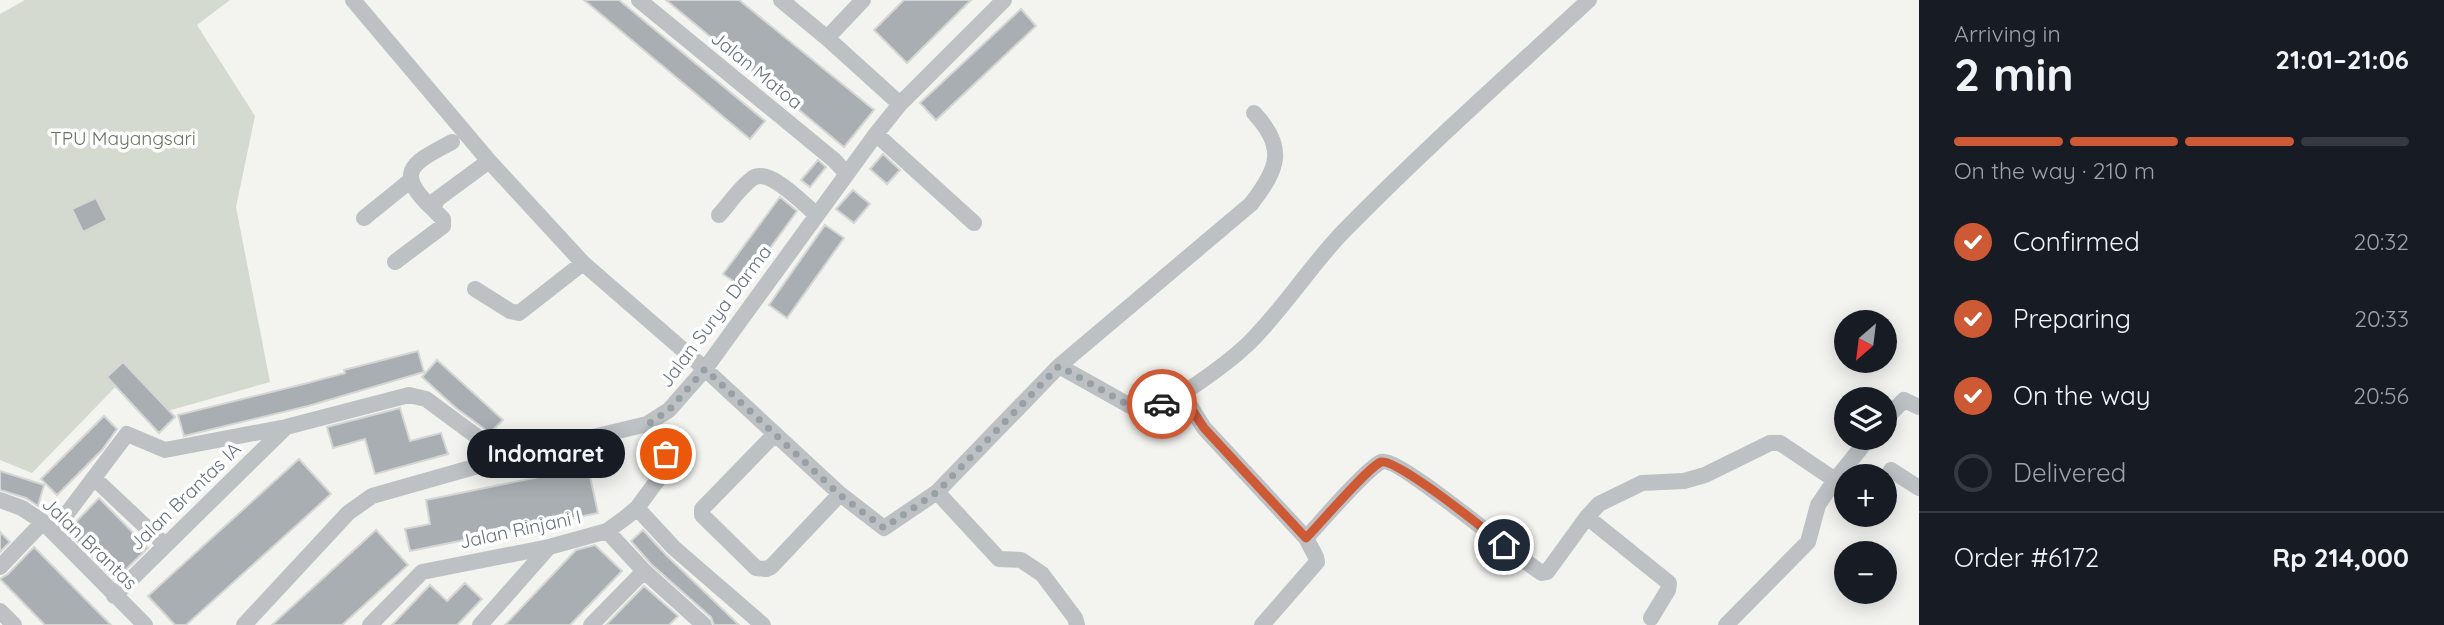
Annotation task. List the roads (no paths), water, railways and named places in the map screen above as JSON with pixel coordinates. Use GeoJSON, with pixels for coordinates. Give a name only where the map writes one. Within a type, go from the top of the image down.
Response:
{"type":"FeatureCollection","features":[{"type":"Feature","properties":{"kind":"street"},"geometry":{"type":"LineString","coordinates":[[353,0],[489,161],[583,263],[705,369],[840,495],[884,528],[937,492],[1059,366],[1251,204],[1268,182],[1275,163],[1276,145],[1268,128],[1254,113]]}},
{"type":"Feature","properties":{"kind":"street","name":"Jalan Matoa"},"geometry":{"type":"LineString","coordinates":[[639,0],[834,160],[846,174]]}},
{"type":"Feature","properties":{"kind":"street"},"geometry":{"type":"LineString","coordinates":[[781,0],[900,104]]}},
{"type":"Feature","properties":{"kind":"street"},"geometry":{"type":"LineString","coordinates":[[827,38],[863,0]]}},
{"type":"Feature","properties":{"kind":"street","name":"Jalan Surya Darma"},"geometry":{"type":"LineString","coordinates":[[244,625],[361,502],[372,496],[506,458],[648,424],[669,410],[705,369],[900,104],[1004,0]]}},
{"type":"Feature","properties":{"kind":"street"},"geometry":{"type":"LineString","coordinates":[[1059,366],[1141,412],[1155,408],[1181,393],[1250,343],[1340,236],[1589,0]]}},
{"type":"Feature","properties":{"kind":"street"},"geometry":{"type":"LineString","coordinates":[[876,134],[974,223]]}},
{"type":"Feature","properties":{"kind":"street"},"geometry":{"type":"LineString","coordinates":[[395,262],[443,226],[443,219],[421,198],[411,180],[412,167],[419,160],[452,142]]}},
{"type":"Feature","properties":{"kind":"street"},"geometry":{"type":"LineString","coordinates":[[434,210],[436,200],[489,161]]}},
{"type":"Feature","properties":{"kind":"street"},"geometry":{"type":"LineString","coordinates":[[719,215],[751,179],[764,176],[775,180],[817,215]]}},
{"type":"Feature","properties":{"kind":"street"},"geometry":{"type":"LineString","coordinates":[[364,218],[411,180]]}},
{"type":"Feature","properties":{"kind":"street"},"geometry":{"type":"LineString","coordinates":[[475,289],[510,311],[519,313],[583,263]]}},
{"type":"Feature","properties":{"kind":"street"},"geometry":{"type":"LineString","coordinates":[[1181,393],[1204,428],[1306,538],[1316,557],[1317,562],[1262,625]]}},
{"type":"Feature","properties":{"kind":"street"},"geometry":{"type":"LineString","coordinates":[[0,568],[48,527],[95,479],[127,434],[164,450],[286,427],[409,395],[426,399],[506,458]]}},
{"type":"Feature","properties":{"kind":"street"},"geometry":{"type":"LineString","coordinates":[[1897,404],[1904,400],[1919,407]]}},
{"type":"Feature","properties":{"kind":"street","name":"Jalan Rinjani I"},"geometry":{"type":"LineString","coordinates":[[370,625],[422,572],[550,547],[607,531],[637,508],[667,464],[666,454],[648,424]]}},
{"type":"Feature","properties":{"kind":"street","name":"Jalan Brantas IA"},"geometry":{"type":"LineString","coordinates":[[114,596],[286,427]]}},
{"type":"Feature","properties":{"kind":"street"},"geometry":{"type":"LineString","coordinates":[[774,435],[702,509],[702,515],[756,568],[771,568],[840,495]]}},
{"type":"Feature","properties":{"kind":"street"},"geometry":{"type":"LineString","coordinates":[[1306,538],[1365,475],[1381,462],[1390,462],[1423,484],[1542,573],[1547,572],[1599,504],[1642,482],[1684,481],[1770,443],[1780,443],[1834,479]]}},
{"type":"Feature","properties":{"kind":"street"},"geometry":{"type":"LineString","coordinates":[[1848,464],[1860,450]]}},
{"type":"Feature","properties":{"kind":"street"},"geometry":{"type":"LineString","coordinates":[[1897,474],[1919,488]]}},
{"type":"Feature","properties":{"kind":"street"},"geometry":{"type":"LineString","coordinates":[[95,479],[164,545]]}},
{"type":"Feature","properties":{"kind":"street"},"geometry":{"type":"LineString","coordinates":[[1726,625],[1808,542],[1818,505],[1834,481]]}},
{"type":"Feature","properties":{"kind":"street"},"geometry":{"type":"LineString","coordinates":[[937,492],[999,559],[1021,560],[1042,574],[1073,623]]}},
{"type":"Feature","properties":{"kind":"street","name":"Jalan Brantas"},"geometry":{"type":"LineString","coordinates":[[0,500],[22,508],[48,527],[145,625]]}},
{"type":"Feature","properties":{"kind":"street"},"geometry":{"type":"LineString","coordinates":[[637,508],[674,548],[763,625]]}},
{"type":"Feature","properties":{"kind":"street"},"geometry":{"type":"LineString","coordinates":[[1587,517],[1669,583],[1652,623]]}},
{"type":"Feature","properties":{"kind":"street"},"geometry":{"type":"LineString","coordinates":[[607,531],[644,571],[704,625]]}},
{"type":"Feature","properties":{"kind":"street"},"geometry":{"type":"LineString","coordinates":[[480,625],[550,547]]}},
{"type":"Feature","properties":{"kind":"street"},"geometry":{"type":"LineString","coordinates":[[591,625],[644,571]]}},
{"type":"Feature","properties":{"kind":"street"},"geometry":{"type":"LineString","coordinates":[[0,611],[14,625]]}},
{"type":"Feature","properties":{"kind":"place","name":"Indomaret"},"geometry":{"type":"Point","coordinates":[666,454]}},
{"type":"Feature","properties":{"kind":"park label","name":"TPU Mayangsari"},"geometry":{"type":"Point","coordinates":[123,138]}}]}
